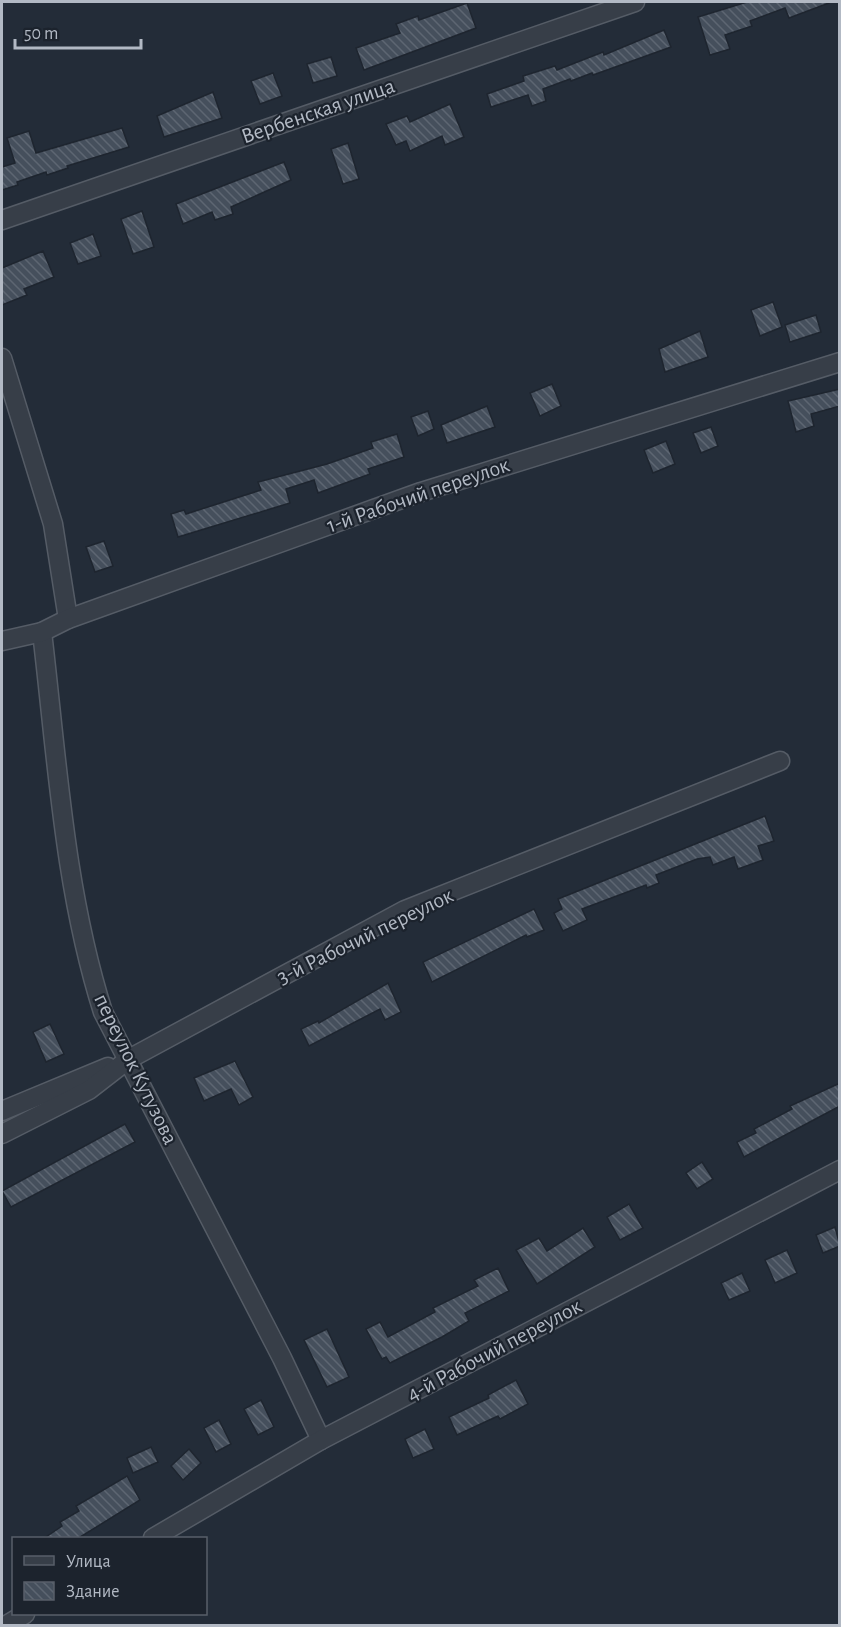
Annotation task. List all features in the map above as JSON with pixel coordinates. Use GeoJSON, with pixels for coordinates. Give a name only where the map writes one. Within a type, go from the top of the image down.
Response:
{"type":"FeatureCollection","features":[{"type":"Feature","properties":{"kind":"street","name":"Вербенская улица"},"geometry":{"type":"LineString","coordinates":[[2,220],[635,2]]}},
{"type":"Feature","properties":{"kind":"street"},"geometry":{"type":"LineString","coordinates":[[2,358],[53,524],[68,619]]}},
{"type":"Feature","properties":{"kind":"street","name":"1-й Рабочий переулок"},"geometry":{"type":"LineString","coordinates":[[2,641],[42,632],[68,619],[421,492],[840,362]]}},
{"type":"Feature","properties":{"kind":"street","name":"переулок Кутузова"},"geometry":{"type":"LineString","coordinates":[[42,632],[71,879],[103,1012],[129,1059],[321,1440]]}},
{"type":"Feature","properties":{"kind":"street","name":"3-й Рабочий переулок"},"geometry":{"type":"LineString","coordinates":[[2,1134],[89,1090],[129,1059],[405,910],[780,761]]}},
{"type":"Feature","properties":{"kind":"street"},"geometry":{"type":"LineString","coordinates":[[2,1111],[129,1059]]}},
{"type":"Feature","properties":{"kind":"street","name":"4-й Рабочий переулок"},"geometry":{"type":"LineString","coordinates":[[156,1537],[321,1440],[840,1170]]}},
{"type":"Feature","properties":{"kind":"street"},"geometry":{"type":"LineString","coordinates":[[5,1626],[23,1615]]}},
{"type":"Feature","properties":{"kind":"building"},"geometry":{"type":"Polygon","coordinates":[[[747,2],[829,3],[789,18],[785,8],[750,21],[752,26],[725,35],[730,49],[710,55],[698,17],[747,2]]]}},
{"type":"Feature","properties":{"kind":"building"},"geometry":{"type":"Polygon","coordinates":[[[467,3],[476,28],[364,70],[356,48],[400,33],[396,24],[418,16],[419,20],[467,3]]]}},
{"type":"Feature","properties":{"kind":"building"},"geometry":{"type":"Polygon","coordinates":[[[664,30],[671,47],[593,75],[592,73],[571,81],[570,79],[543,89],[546,101],[532,106],[528,95],[491,107],[487,94],[524,81],[523,76],[555,66],[557,70],[603,52],[604,55],[664,30]]]}},
{"type":"Feature","properties":{"kind":"building"},"geometry":{"type":"Polygon","coordinates":[[[331,57],[337,76],[313,83],[307,64],[331,57]]]}},
{"type":"Feature","properties":{"kind":"building"},"geometry":{"type":"Polygon","coordinates":[[[273,73],[282,96],[260,104],[251,81],[273,73]]]}},
{"type":"Feature","properties":{"kind":"building"},"geometry":{"type":"Polygon","coordinates":[[[213,92],[222,118],[164,137],[157,116],[213,92]]]}},
{"type":"Feature","properties":{"kind":"building"},"geometry":{"type":"Polygon","coordinates":[[[450,104],[464,137],[445,145],[442,136],[410,151],[406,141],[396,145],[386,124],[407,116],[410,122],[450,104]]]}},
{"type":"Feature","properties":{"kind":"building"},"geometry":{"type":"Polygon","coordinates":[[[122,128],[129,147],[67,166],[68,168],[47,175],[46,172],[2,190],[2,167],[15,163],[7,138],[29,131],[36,153],[122,128]]]}},
{"type":"Feature","properties":{"kind":"building"},"geometry":{"type":"Polygon","coordinates":[[[348,143],[359,179],[343,184],[331,149],[348,143]]]}},
{"type":"Feature","properties":{"kind":"building"},"geometry":{"type":"Polygon","coordinates":[[[284,162],[291,180],[231,207],[233,214],[215,220],[212,212],[183,224],[176,204],[284,162]]]}},
{"type":"Feature","properties":{"kind":"building"},"geometry":{"type":"Polygon","coordinates":[[[142,211],[154,247],[133,254],[121,219],[142,211]]]}},
{"type":"Feature","properties":{"kind":"building"},"geometry":{"type":"Polygon","coordinates":[[[93,234],[101,256],[78,264],[70,243],[93,234]]]}},
{"type":"Feature","properties":{"kind":"building"},"geometry":{"type":"Polygon","coordinates":[[[43,251],[54,277],[24,289],[27,295],[2,305],[2,268],[43,251]]]}},
{"type":"Feature","properties":{"kind":"building"},"geometry":{"type":"Polygon","coordinates":[[[773,302],[782,327],[760,336],[751,310],[773,302]]]}},
{"type":"Feature","properties":{"kind":"building"},"geometry":{"type":"Polygon","coordinates":[[[816,315],[821,332],[790,342],[785,325],[816,315]]]}},
{"type":"Feature","properties":{"kind":"building"},"geometry":{"type":"Polygon","coordinates":[[[700,331],[708,357],[665,372],[659,349],[700,331]]]}},
{"type":"Feature","properties":{"kind":"building"},"geometry":{"type":"Polygon","coordinates":[[[552,384],[561,406],[540,416],[530,393],[552,384]]]}},
{"type":"Feature","properties":{"kind":"building"},"geometry":{"type":"Polygon","coordinates":[[[840,389],[840,406],[811,414],[814,426],[796,432],[788,401],[840,389]]]}},
{"type":"Feature","properties":{"kind":"building"},"geometry":{"type":"Polygon","coordinates":[[[487,406],[495,427],[447,443],[441,425],[487,406]]]}},
{"type":"Feature","properties":{"kind":"building"},"geometry":{"type":"Polygon","coordinates":[[[428,411],[434,429],[418,436],[411,417],[428,411]]]}},
{"type":"Feature","properties":{"kind":"building"},"geometry":{"type":"Polygon","coordinates":[[[711,427],[718,446],[701,453],[693,433],[711,427]]]}},
{"type":"Feature","properties":{"kind":"building"},"geometry":{"type":"Polygon","coordinates":[[[397,434],[404,457],[368,469],[370,474],[318,493],[314,480],[286,489],[290,503],[178,537],[171,514],[184,510],[186,514],[261,490],[258,482],[327,464],[373,448],[371,442],[397,434]]]}},
{"type":"Feature","properties":{"kind":"building"},"geometry":{"type":"Polygon","coordinates":[[[666,441],[675,464],[653,473],[644,450],[666,441]]]}},
{"type":"Feature","properties":{"kind":"building"},"geometry":{"type":"Polygon","coordinates":[[[104,541],[113,566],[95,572],[86,547],[104,541]]]}},
{"type":"Feature","properties":{"kind":"building"},"geometry":{"type":"Polygon","coordinates":[[[765,816],[774,841],[758,846],[763,860],[738,869],[734,857],[713,865],[710,857],[697,859],[656,875],[659,883],[647,888],[646,885],[582,909],[587,920],[563,931],[554,913],[562,909],[558,899],[765,816]]]}},
{"type":"Feature","properties":{"kind":"building"},"geometry":{"type":"Polygon","coordinates":[[[534,909],[544,930],[527,937],[526,935],[432,982],[423,962],[534,909]]]}},
{"type":"Feature","properties":{"kind":"building"},"geometry":{"type":"Polygon","coordinates":[[[388,983],[401,1012],[385,1020],[380,1009],[309,1046],[301,1029],[318,1021],[319,1023],[388,983]]]}},
{"type":"Feature","properties":{"kind":"building"},"geometry":{"type":"Polygon","coordinates":[[[50,1024],[64,1054],[46,1062],[33,1032],[50,1024]]]}},
{"type":"Feature","properties":{"kind":"building"},"geometry":{"type":"Polygon","coordinates":[[[235,1061],[253,1097],[239,1105],[231,1089],[204,1101],[194,1078],[235,1061]]]}},
{"type":"Feature","properties":{"kind":"building"},"geometry":{"type":"Polygon","coordinates":[[[840,1083],[840,1106],[744,1157],[737,1142],[756,1133],[754,1129],[792,1109],[790,1106],[840,1083]]]}},
{"type":"Feature","properties":{"kind":"building"},"geometry":{"type":"Polygon","coordinates":[[[125,1124],[135,1142],[11,1207],[2,1191],[125,1124]]]}},
{"type":"Feature","properties":{"kind":"building"},"geometry":{"type":"Polygon","coordinates":[[[702,1162],[713,1179],[697,1189],[686,1173],[702,1162]]]}},
{"type":"Feature","properties":{"kind":"building"},"geometry":{"type":"Polygon","coordinates":[[[629,1204],[643,1228],[620,1240],[607,1217],[629,1204]]]}},
{"type":"Feature","properties":{"kind":"building"},"geometry":{"type":"Polygon","coordinates":[[[835,1227],[840,1246],[823,1253],[816,1235],[835,1227]]]}},
{"type":"Feature","properties":{"kind":"building"},"geometry":{"type":"Polygon","coordinates":[[[583,1228],[595,1247],[537,1284],[516,1250],[539,1238],[547,1251],[583,1228]]]}},
{"type":"Feature","properties":{"kind":"building"},"geometry":{"type":"Polygon","coordinates":[[[787,1250],[797,1273],[775,1283],[765,1260],[787,1250]]]}},
{"type":"Feature","properties":{"kind":"building"},"geometry":{"type":"Polygon","coordinates":[[[498,1268],[509,1291],[465,1313],[469,1321],[442,1337],[390,1363],[386,1357],[382,1359],[366,1329],[380,1322],[388,1337],[435,1312],[433,1308],[478,1286],[474,1280],[498,1268]]]}},
{"type":"Feature","properties":{"kind":"building"},"geometry":{"type":"Polygon","coordinates":[[[742,1273],[750,1291],[729,1300],[721,1283],[742,1273]]]}},
{"type":"Feature","properties":{"kind":"building"},"geometry":{"type":"Polygon","coordinates":[[[327,1329],[349,1377],[327,1387],[304,1340],[327,1329]]]}},
{"type":"Feature","properties":{"kind":"building"},"geometry":{"type":"Polygon","coordinates":[[[516,1380],[528,1404],[500,1419],[498,1416],[457,1435],[449,1417],[489,1398],[488,1395],[516,1380]]]}},
{"type":"Feature","properties":{"kind":"building"},"geometry":{"type":"Polygon","coordinates":[[[261,1400],[274,1427],[258,1435],[244,1409],[261,1400]]]}},
{"type":"Feature","properties":{"kind":"building"},"geometry":{"type":"Polygon","coordinates":[[[219,1420],[231,1444],[216,1452],[204,1428],[219,1420]]]}},
{"type":"Feature","properties":{"kind":"building"},"geometry":{"type":"Polygon","coordinates":[[[425,1429],[434,1449],[413,1458],[405,1439],[425,1429]]]}},
{"type":"Feature","properties":{"kind":"building"},"geometry":{"type":"Polygon","coordinates":[[[151,1447],[158,1462],[133,1473],[127,1458],[151,1447]]]}},
{"type":"Feature","properties":{"kind":"building"},"geometry":{"type":"Polygon","coordinates":[[[189,1449],[201,1463],[183,1480],[171,1466],[189,1449]]]}},
{"type":"Feature","properties":{"kind":"building"},"geometry":{"type":"Polygon","coordinates":[[[127,1476],[140,1500],[80,1537],[46,1537],[62,1526],[60,1522],[79,1511],[76,1506],[127,1476]]]}}]}
